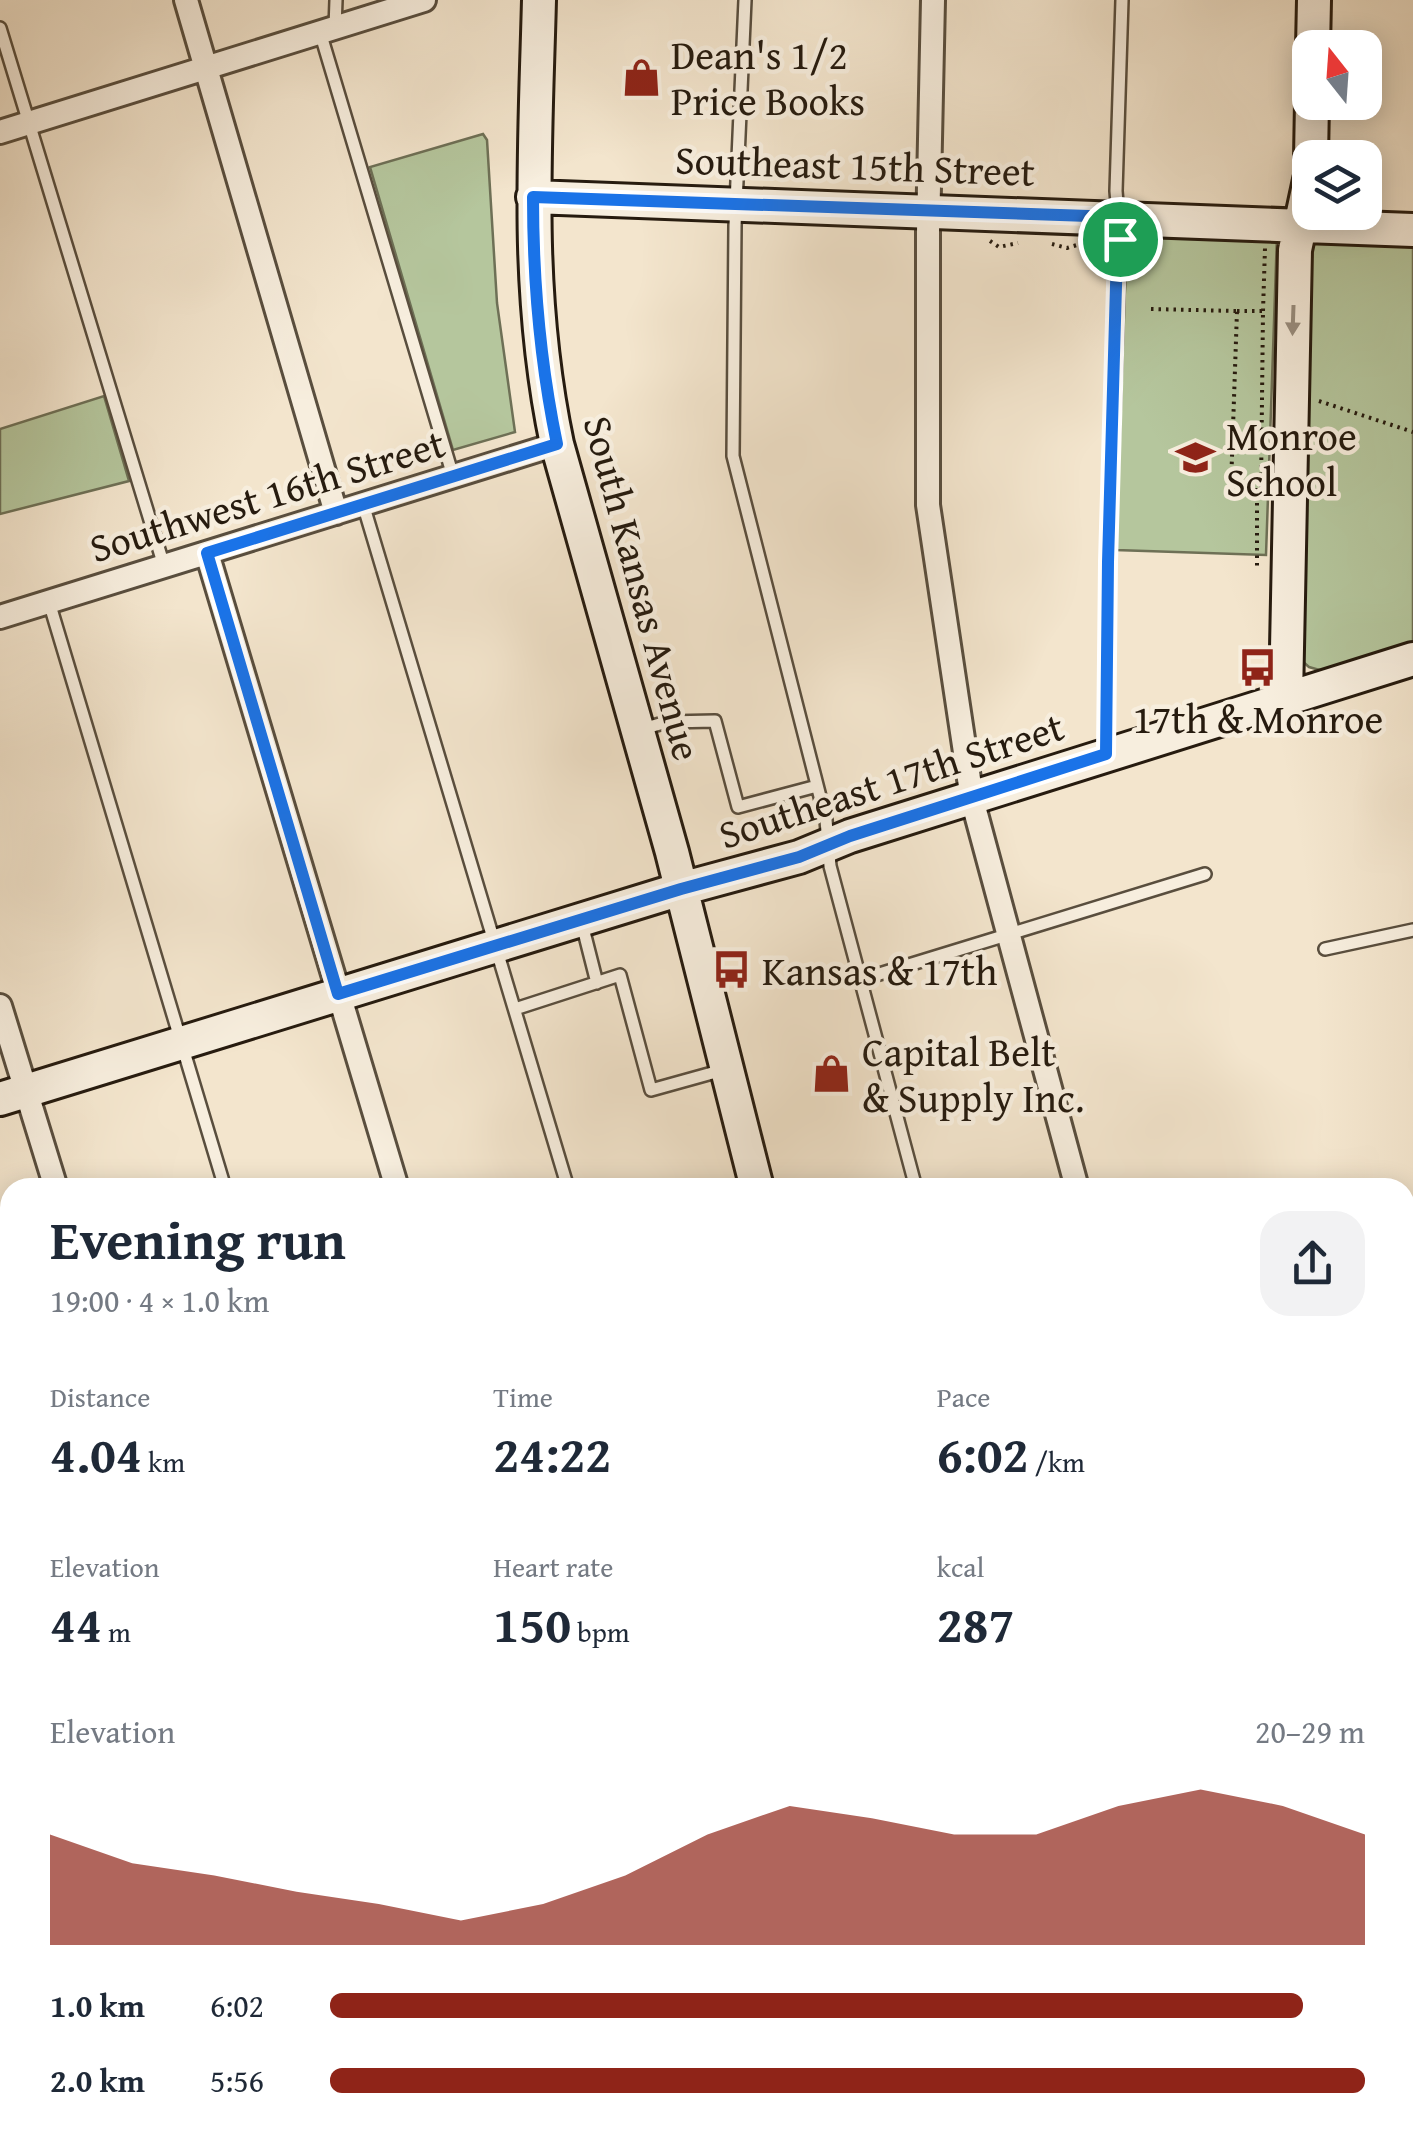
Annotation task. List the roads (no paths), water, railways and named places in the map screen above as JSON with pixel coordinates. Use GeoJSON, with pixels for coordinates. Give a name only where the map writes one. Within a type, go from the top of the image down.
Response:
{"type":"FeatureCollection","features":[{"type":"Feature","properties":{"kind":"street"},"geometry":{"type":"LineString","coordinates":[[186,0],[336,513]]}},
{"type":"Feature","properties":{"kind":"street"},"geometry":{"type":"LineString","coordinates":[[0,132],[424,0]]}},
{"type":"Feature","properties":{"kind":"street","name":"South Kansas Avenue"},"geometry":{"type":"LineString","coordinates":[[539,0],[533,264],[539,344],[557,444],[681,889],[754,1178]]}},
{"type":"Feature","properties":{"kind":"street"},"geometry":{"type":"LineString","coordinates":[[934,0],[928,209],[928,505],[972,799],[1073,1178]]}},
{"type":"Feature","properties":{"kind":"street"},"geometry":{"type":"LineString","coordinates":[[1313,30],[1314,0]]}},
{"type":"Feature","properties":{"kind":"street","name":"Southeast 15th Street"},"geometry":{"type":"LineString","coordinates":[[533,197],[1292,224]]}},
{"type":"Feature","properties":{"kind":"street","name":"Southeast 15th Street"},"geometry":{"type":"LineString","coordinates":[[1382,228],[1413,230]]}},
{"type":"Feature","properties":{"kind":"street"},"geometry":{"type":"LineString","coordinates":[[1286,698],[1290,398],[1295,250],[1300,230]]}},
{"type":"Feature","properties":{"kind":"street","name":"Southwest 16th Street"},"geometry":{"type":"LineString","coordinates":[[0,617],[557,444]]}},
{"type":"Feature","properties":{"kind":"street"},"geometry":{"type":"LineString","coordinates":[[207,553],[394,1178]]}},
{"type":"Feature","properties":{"kind":"street","name":"Southeast 17th Street"},"geometry":{"type":"LineString","coordinates":[[13,1094],[681,889],[768,866],[1106,754],[1413,659]]}},
{"type":"Feature","properties":{"kind":"street"},"geometry":{"type":"LineString","coordinates":[[0,1006],[13,1094],[51,1178]]}},
{"type":"Feature","properties":{"kind":"lane"},"geometry":{"type":"LineString","coordinates":[[336,0],[328,30],[453,476]]}},
{"type":"Feature","properties":{"kind":"lane"},"geometry":{"type":"LineString","coordinates":[[745,0],[735,226],[733,456],[826,820],[830,866],[913,1178]]}},
{"type":"Feature","properties":{"kind":"lane"},"geometry":{"type":"LineString","coordinates":[[1106,754],[1122,0]]}},
{"type":"Feature","properties":{"kind":"lane"},"geometry":{"type":"LineString","coordinates":[[0,28],[164,566]]}},
{"type":"Feature","properties":{"kind":"lane"},"geometry":{"type":"LineString","coordinates":[[362,504],[565,1178]]}},
{"type":"Feature","properties":{"kind":"lane"},"geometry":{"type":"LineString","coordinates":[[49,602],[222,1178]]}},
{"type":"Feature","properties":{"kind":"lane"},"geometry":{"type":"LineString","coordinates":[[638,730],[667,722],[716,721],[738,807],[817,786]]}},
{"type":"Feature","properties":{"kind":"lane"},"geometry":{"type":"LineString","coordinates":[[863,979],[1205,874]]}},
{"type":"Feature","properties":{"kind":"lane"},"geometry":{"type":"LineString","coordinates":[[581,920],[597,982]]}},
{"type":"Feature","properties":{"kind":"lane"},"geometry":{"type":"LineString","coordinates":[[1324,949],[1413,930]]}},
{"type":"Feature","properties":{"kind":"lane"},"geometry":{"type":"LineString","coordinates":[[515,1009],[620,975],[651,1090],[727,1069]]}},
{"type":"Feature","properties":{"kind":"place","name":"Dean's 1/2 Price Books"},"geometry":{"type":"Point","coordinates":[641,77]}},
{"type":"Feature","properties":{"kind":"place","name":"Monroe School"},"geometry":{"type":"Point","coordinates":[1196,458]}},
{"type":"Feature","properties":{"kind":"place","name":"17th & Monroe"},"geometry":{"type":"Point","coordinates":[1258,668]}},
{"type":"Feature","properties":{"kind":"place","name":"Kansas & 17th"},"geometry":{"type":"Point","coordinates":[732,970]}},
{"type":"Feature","properties":{"kind":"place","name":"Capital Belt & Supply Inc."},"geometry":{"type":"Point","coordinates":[832,1074]}}]}
